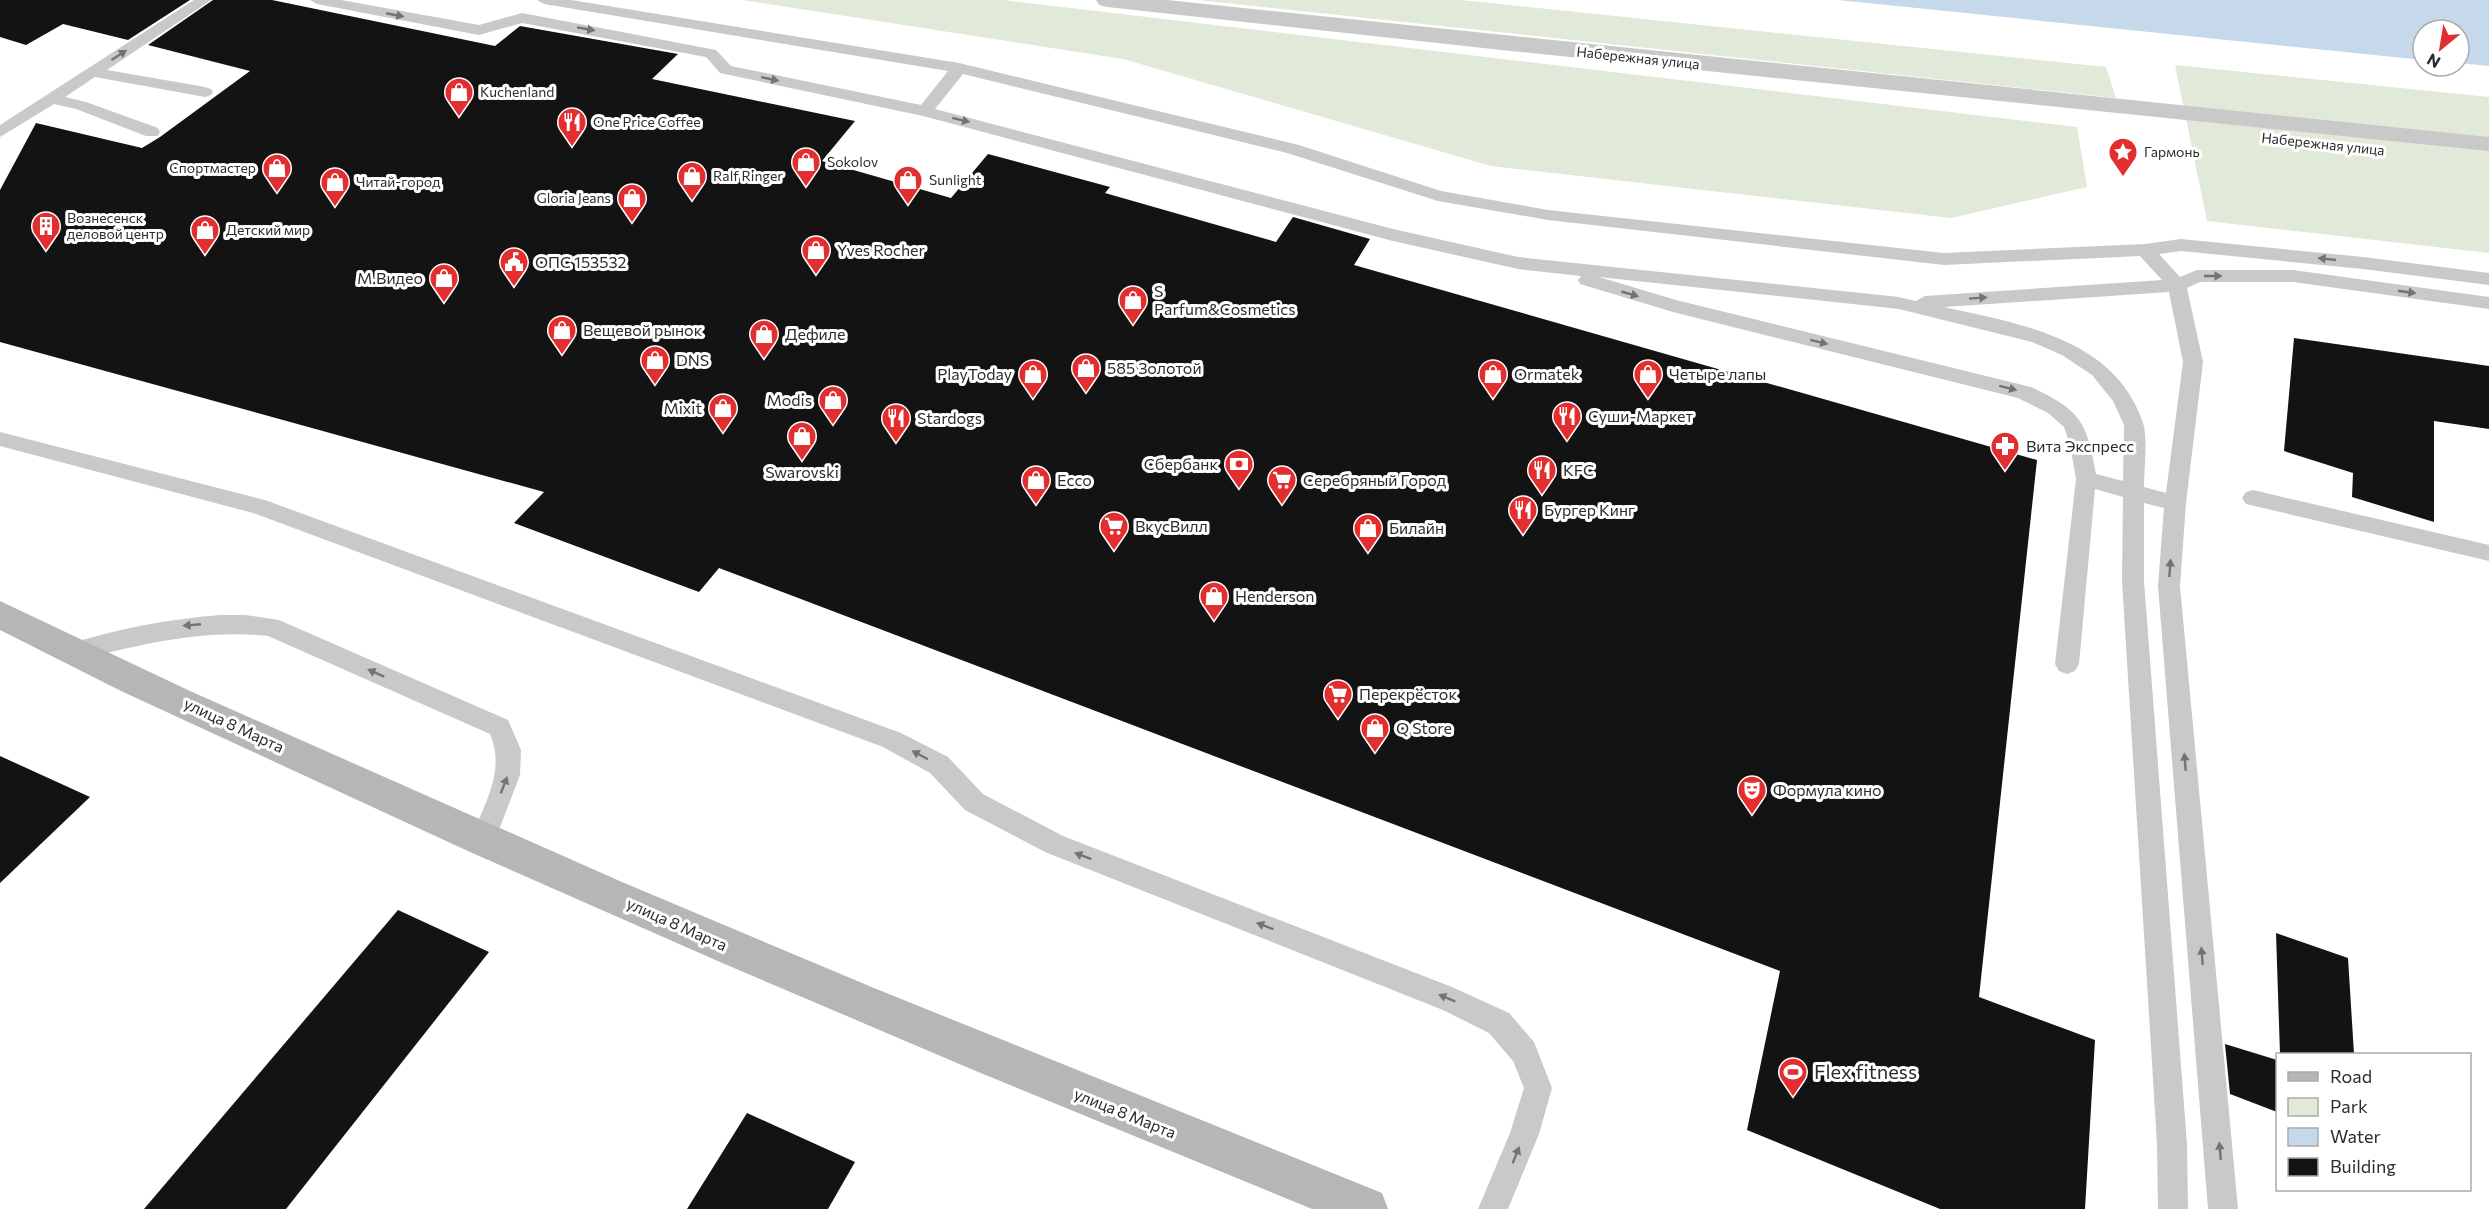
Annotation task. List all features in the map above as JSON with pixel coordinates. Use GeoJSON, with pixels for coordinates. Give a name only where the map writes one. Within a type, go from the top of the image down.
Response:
{"type":"FeatureCollection","features":[{"type":"Feature","properties":{"kind":"main road","name":"улица 8 Марта"},"geometry":{"type":"LineString","coordinates":[[0,614],[74,652],[483,840],[1010,1066],[1366,1209]]}},
{"type":"Feature","properties":{"kind":"street","name":"Набережная улица"},"geometry":{"type":"LineString","coordinates":[[1107,0],[2169,113],[2489,144]]}},
{"type":"Feature","properties":{"kind":"street","name":"Набережная улица"},"geometry":{"type":"LineString","coordinates":[[2169,113],[2175,129],[2489,161]]}},
{"type":"Feature","properties":{"kind":"lane"},"geometry":{"type":"LineString","coordinates":[[0,117],[182,0]]}},
{"type":"Feature","properties":{"kind":"lane"},"geometry":{"type":"LineString","coordinates":[[0,132],[204,0]]}},
{"type":"Feature","properties":{"kind":"lane"},"geometry":{"type":"LineString","coordinates":[[317,0],[479,30],[522,18],[628,36],[711,53],[726,70],[925,111],[1392,235],[1518,263],[1899,303],[2008,328],[2039,337],[2069,350],[2099,370],[2122,398],[2134,425],[2133,581],[2172,1144],[2174,1209]]}},
{"type":"Feature","properties":{"kind":"lane"},"geometry":{"type":"LineString","coordinates":[[544,0],[959,68],[1293,149],[1438,196],[1548,216],[1944,259],[2145,250],[2181,245],[2363,263],[2489,279]]}},
{"type":"Feature","properties":{"kind":"lane"},"geometry":{"type":"LineString","coordinates":[[925,111],[959,68]]}},
{"type":"Feature","properties":{"kind":"lane"},"geometry":{"type":"LineString","coordinates":[[93,72],[205,93]]}},
{"type":"Feature","properties":{"kind":"lane"},"geometry":{"type":"LineString","coordinates":[[51,99],[80,105],[152,132]]}},
{"type":"Feature","properties":{"kind":"lane"},"geometry":{"type":"LineString","coordinates":[[2145,250],[2177,285],[2193,362],[2175,503],[2169,586],[2223,1209]]}},
{"type":"Feature","properties":{"kind":"lane"},"geometry":{"type":"LineString","coordinates":[[1555,267],[1603,286],[1673,306],[2024,392],[2049,403],[2069,416],[2077,432],[2086,478],[2067,664]]}},
{"type":"Feature","properties":{"kind":"lane"},"geometry":{"type":"LineString","coordinates":[[1899,303],[2177,285],[2197,276],[2293,276],[2489,303]]}},
{"type":"Feature","properties":{"kind":"lane"},"geometry":{"type":"LineString","coordinates":[[0,439],[257,506],[892,740],[939,765],[974,802],[1054,844],[1442,996],[1499,1023],[1524,1052],[1538,1088],[1524,1134],[1493,1209]]}},
{"type":"Feature","properties":{"kind":"lane"},"geometry":{"type":"LineString","coordinates":[[2086,478],[2175,503]]}},
{"type":"Feature","properties":{"kind":"lane"},"geometry":{"type":"LineString","coordinates":[[2253,498],[2489,553]]}},
{"type":"Feature","properties":{"kind":"lane"},"geometry":{"type":"LineString","coordinates":[[74,652],[183,626],[240,622],[271,627],[499,727],[509,750],[508,775],[483,840]]}},
{"type":"Feature","properties":{"kind":"green space"},"geometry":{"type":"Polygon","coordinates":[[[742,0],[1004,0],[2077,127],[2087,187],[1951,218],[1491,166],[1123,59],[742,0]]]}},
{"type":"Feature","properties":{"kind":"green space"},"geometry":{"type":"Polygon","coordinates":[[[1198,0],[1461,0],[2106,67],[2116,98],[1198,0]]]}},
{"type":"Feature","properties":{"kind":"green space"},"geometry":{"type":"Polygon","coordinates":[[[2175,65],[2489,97],[2489,253],[2207,221],[2175,65]]]}},
{"type":"Feature","properties":{"kind":"water"},"geometry":{"type":"Polygon","coordinates":[[[1838,0],[2489,0],[2489,66],[2471,64],[2471,18],[2411,18],[2411,59],[1838,0]]]}},
{"type":"Feature","properties":{"kind":"building"},"geometry":{"type":"Polygon","coordinates":[[[0,0],[190,0],[128,40],[63,24],[26,45],[0,37],[0,0]]]}},
{"type":"Feature","properties":{"kind":"building","name":"Серебряный Город"},"geometry":{"type":"Polygon","coordinates":[[[213,0],[272,0],[495,46],[520,26],[678,54],[652,79],[855,121],[822,161],[951,198],[988,154],[1110,187],[1105,193],[1276,242],[1293,217],[1370,239],[1354,265],[2037,460],[1979,997],[2095,1040],[2085,1209],[1940,1209],[1747,1130],[1780,971],[719,568],[699,592],[514,523],[544,492],[0,342],[0,190],[36,123],[142,148],[160,137],[250,71],[148,45],[213,0]]]}},
{"type":"Feature","properties":{"kind":"building"},"geometry":{"type":"Polygon","coordinates":[[[2294,338],[2489,366],[2489,429],[2434,421],[2434,522],[2352,497],[2353,473],[2284,451],[2294,338]]]}},
{"type":"Feature","properties":{"kind":"building"},"geometry":{"type":"Polygon","coordinates":[[[0,756],[90,797],[0,883],[0,756]]]}},
{"type":"Feature","properties":{"kind":"building"},"geometry":{"type":"Polygon","coordinates":[[[398,910],[489,952],[286,1209],[144,1209],[398,910]]]}},
{"type":"Feature","properties":{"kind":"building"},"geometry":{"type":"Polygon","coordinates":[[[2276,933],[2348,958],[2354,1053],[2280,1053],[2276,933]]]}},
{"type":"Feature","properties":{"kind":"building"},"geometry":{"type":"Polygon","coordinates":[[[2225,1044],[2276,1060],[2276,1112],[2230,1094],[2225,1044]]]}},
{"type":"Feature","properties":{"kind":"building"},"geometry":{"type":"Polygon","coordinates":[[[747,1113],[855,1162],[828,1209],[687,1209],[747,1113]]]}},
{"type":"Feature","properties":{"kind":"place","name":"Kuchenland"},"geometry":{"type":"Point","coordinates":[459,118]}},
{"type":"Feature","properties":{"kind":"place","name":"One Price Coffee"},"geometry":{"type":"Point","coordinates":[572,148]}},
{"type":"Feature","properties":{"kind":"place","name":"Гармонь"},"geometry":{"type":"Point","coordinates":[2123,178]}},
{"type":"Feature","properties":{"kind":"place","name":"Sokolov"},"geometry":{"type":"Point","coordinates":[806,188]}},
{"type":"Feature","properties":{"kind":"place","name":"Спортмастер"},"geometry":{"type":"Point","coordinates":[277,194]}},
{"type":"Feature","properties":{"kind":"place","name":"Ralf Ringer"},"geometry":{"type":"Point","coordinates":[692,202]}},
{"type":"Feature","properties":{"kind":"place","name":"Sunlight"},"geometry":{"type":"Point","coordinates":[908,206]}},
{"type":"Feature","properties":{"kind":"place","name":"Читай-город"},"geometry":{"type":"Point","coordinates":[335,208]}},
{"type":"Feature","properties":{"kind":"place","name":"Gloria Jeans"},"geometry":{"type":"Point","coordinates":[632,224]}},
{"type":"Feature","properties":{"kind":"place","name":"Вознесенск деловой центр"},"geometry":{"type":"Point","coordinates":[46,252]}},
{"type":"Feature","properties":{"kind":"place","name":"Детский мир"},"geometry":{"type":"Point","coordinates":[205,256]}},
{"type":"Feature","properties":{"kind":"place","name":"Yves Rocher"},"geometry":{"type":"Point","coordinates":[816,276]}},
{"type":"Feature","properties":{"kind":"place","name":"ОПС 153532"},"geometry":{"type":"Point","coordinates":[514,288]}},
{"type":"Feature","properties":{"kind":"place","name":"М.Видео"},"geometry":{"type":"Point","coordinates":[444,304]}},
{"type":"Feature","properties":{"kind":"place","name":"S Parfum&Cosmetics"},"geometry":{"type":"Point","coordinates":[1133,326]}},
{"type":"Feature","properties":{"kind":"place","name":"Вещевой рынок"},"geometry":{"type":"Point","coordinates":[562,356]}},
{"type":"Feature","properties":{"kind":"place","name":"Дефиле"},"geometry":{"type":"Point","coordinates":[764,360]}},
{"type":"Feature","properties":{"kind":"place","name":"DNS"},"geometry":{"type":"Point","coordinates":[655,386]}},
{"type":"Feature","properties":{"kind":"place","name":"585 Золотой"},"geometry":{"type":"Point","coordinates":[1086,394]}},
{"type":"Feature","properties":{"kind":"place","name":"PlayToday"},"geometry":{"type":"Point","coordinates":[1033,400]}},
{"type":"Feature","properties":{"kind":"place","name":"Ormatek"},"geometry":{"type":"Point","coordinates":[1493,400]}},
{"type":"Feature","properties":{"kind":"place","name":"Четыре лапы"},"geometry":{"type":"Point","coordinates":[1648,400]}},
{"type":"Feature","properties":{"kind":"place","name":"Modis"},"geometry":{"type":"Point","coordinates":[833,426]}},
{"type":"Feature","properties":{"kind":"place","name":"Mixit"},"geometry":{"type":"Point","coordinates":[723,434]}},
{"type":"Feature","properties":{"kind":"place","name":"Суши-Маркет"},"geometry":{"type":"Point","coordinates":[1567,442]}},
{"type":"Feature","properties":{"kind":"place","name":"Stardogs"},"geometry":{"type":"Point","coordinates":[896,444]}},
{"type":"Feature","properties":{"kind":"place","name":"Swarovski"},"geometry":{"type":"Point","coordinates":[802,462]}},
{"type":"Feature","properties":{"kind":"place","name":"Вита Экспресс"},"geometry":{"type":"Point","coordinates":[2005,472]}},
{"type":"Feature","properties":{"kind":"place","name":"Сбербанк"},"geometry":{"type":"Point","coordinates":[1239,490]}},
{"type":"Feature","properties":{"kind":"place","name":"KFC"},"geometry":{"type":"Point","coordinates":[1542,496]}},
{"type":"Feature","properties":{"kind":"place","name":"Ecco"},"geometry":{"type":"Point","coordinates":[1036,506]}},
{"type":"Feature","properties":{"kind":"place","name":"Серебряный Город"},"geometry":{"type":"Point","coordinates":[1282,506]}},
{"type":"Feature","properties":{"kind":"place","name":"Бургер Кинг"},"geometry":{"type":"Point","coordinates":[1523,536]}},
{"type":"Feature","properties":{"kind":"place","name":"ВкусВилл"},"geometry":{"type":"Point","coordinates":[1114,552]}},
{"type":"Feature","properties":{"kind":"place","name":"Билайн"},"geometry":{"type":"Point","coordinates":[1368,554]}},
{"type":"Feature","properties":{"kind":"place","name":"Henderson"},"geometry":{"type":"Point","coordinates":[1214,622]}},
{"type":"Feature","properties":{"kind":"place","name":"Перекрёсток"},"geometry":{"type":"Point","coordinates":[1338,720]}},
{"type":"Feature","properties":{"kind":"place","name":"Q Store"},"geometry":{"type":"Point","coordinates":[1375,754]}},
{"type":"Feature","properties":{"kind":"place","name":"Формула кино"},"geometry":{"type":"Point","coordinates":[1752,816]}},
{"type":"Feature","properties":{"kind":"place","name":"Flex fitness"},"geometry":{"type":"Point","coordinates":[1793,1098]}}]}
